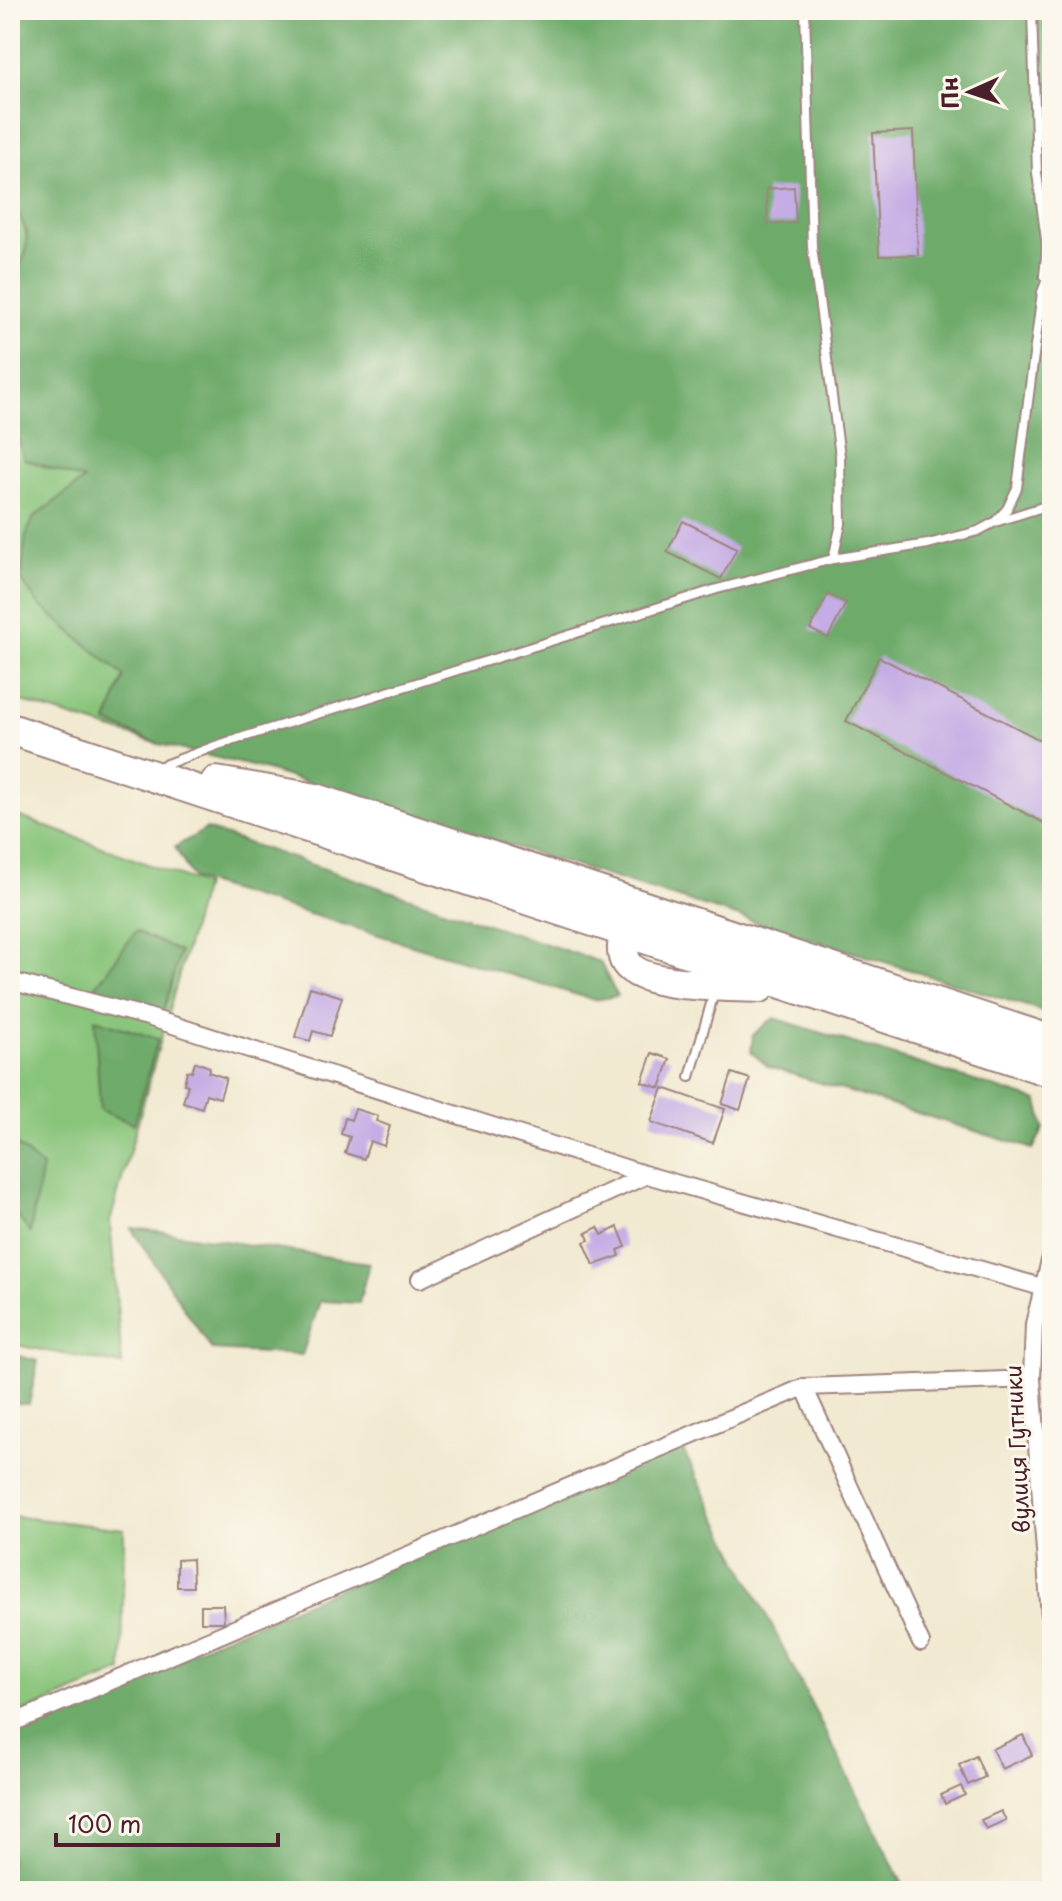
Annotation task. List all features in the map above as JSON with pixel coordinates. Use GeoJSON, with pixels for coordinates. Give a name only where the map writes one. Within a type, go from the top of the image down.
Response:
{"type":"FeatureCollection","features":[{"type":"Feature","properties":{"kind":"highway"},"geometry":{"type":"LineString","coordinates":[[10,729],[1052,1072]]}},
{"type":"Feature","properties":{"kind":"highway"},"geometry":{"type":"LineString","coordinates":[[108,762],[316,799],[1052,1041]]}},
{"type":"Feature","properties":{"kind":"highway"},"geometry":{"type":"LineString","coordinates":[[636,903],[623,949],[626,963],[633,971],[659,981],[801,990]]}},
{"type":"Feature","properties":{"kind":"street"},"geometry":{"type":"LineString","coordinates":[[10,981],[148,1017],[647,1175],[1047,1289]]}},
{"type":"Feature","properties":{"kind":"street"},"geometry":{"type":"LineString","coordinates":[[420,1279],[647,1175]]}},
{"type":"Feature","properties":{"kind":"street","name":"вулиця Гутники"},"geometry":{"type":"LineString","coordinates":[[1052,1253],[1047,1289],[1034,1324],[1032,1379],[1052,1643]]}},
{"type":"Feature","properties":{"kind":"street"},"geometry":{"type":"LineString","coordinates":[[10,1724],[804,1387],[1032,1379]]}},
{"type":"Feature","properties":{"kind":"street"},"geometry":{"type":"LineString","coordinates":[[804,1387],[921,1643]]}},
{"type":"Feature","properties":{"kind":"lane"},"geometry":{"type":"LineString","coordinates":[[805,10],[812,247],[840,456],[841,524],[833,559]]}},
{"type":"Feature","properties":{"kind":"lane"},"geometry":{"type":"LineString","coordinates":[[995,522],[1007,509],[1017,488],[1047,247],[1037,173],[1032,10]]}},
{"type":"Feature","properties":{"kind":"lane"},"geometry":{"type":"LineString","coordinates":[[1042,292],[1052,267]]}},
{"type":"Feature","properties":{"kind":"lane"},"geometry":{"type":"LineString","coordinates":[[151,770],[218,745],[702,594],[833,559],[928,544],[978,531],[995,522],[1052,504]]}},
{"type":"Feature","properties":{"kind":"lane"},"geometry":{"type":"LineString","coordinates":[[690,1077],[716,984]]}},
{"type":"Feature","properties":{"kind":"green space"},"geometry":{"type":"Polygon","coordinates":[[[10,10],[1052,10],[1052,1014],[260,768],[159,744],[107,723],[124,676],[38,604],[21,579],[26,535],[34,517],[84,480],[24,459],[10,410],[10,287],[26,253],[27,232],[10,197],[10,10]]]}},
{"type":"Feature","properties":{"kind":"green space"},"geometry":{"type":"Polygon","coordinates":[[[10,197],[23,224],[27,242],[23,260],[10,287],[10,197]]]}},
{"type":"Feature","properties":{"kind":"green space"},"geometry":{"type":"Polygon","coordinates":[[[10,410],[24,459],[84,480],[26,535],[24,554],[38,604],[124,676],[107,723],[159,744],[10,698],[10,410]]]}},
{"type":"Feature","properties":{"kind":"green space"},"geometry":{"type":"Polygon","coordinates":[[[10,813],[204,885],[110,1222],[122,1365],[10,1344],[10,813]]]}},
{"type":"Feature","properties":{"kind":"green space"},"geometry":{"type":"Polygon","coordinates":[[[206,829],[600,962],[617,996],[594,1000],[193,879],[175,847],[206,829]]]}},
{"type":"Feature","properties":{"kind":"green space"},"geometry":{"type":"Polygon","coordinates":[[[136,931],[180,952],[164,1010],[94,989],[136,931]]]}},
{"type":"Feature","properties":{"kind":"green space"},"geometry":{"type":"Polygon","coordinates":[[[774,1018],[1038,1101],[1044,1128],[1033,1149],[769,1067],[751,1052],[753,1035],[774,1018]]]}},
{"type":"Feature","properties":{"kind":"green space"},"geometry":{"type":"Polygon","coordinates":[[[95,1019],[158,1039],[134,1124],[100,1110],[95,1019]]]}},
{"type":"Feature","properties":{"kind":"green space"},"geometry":{"type":"Polygon","coordinates":[[[10,1139],[42,1167],[30,1233],[10,1206],[10,1139]]]}},
{"type":"Feature","properties":{"kind":"green space"},"geometry":{"type":"Polygon","coordinates":[[[131,1228],[369,1263],[359,1303],[320,1301],[302,1355],[212,1350],[131,1228]]]}},
{"type":"Feature","properties":{"kind":"green space"},"geometry":{"type":"Polygon","coordinates":[[[10,1354],[38,1361],[29,1404],[10,1403],[10,1354]]]}},
{"type":"Feature","properties":{"kind":"green space"},"geometry":{"type":"Polygon","coordinates":[[[680,1444],[906,1891],[10,1891],[10,1728],[680,1444]]]}},
{"type":"Feature","properties":{"kind":"green space"},"geometry":{"type":"Polygon","coordinates":[[[10,1516],[124,1529],[122,1671],[10,1718],[10,1516]]]}},
{"type":"Feature","properties":{"kind":"building"},"geometry":{"type":"Polygon","coordinates":[[[913,131],[918,255],[879,256],[873,133],[913,131]]]}},
{"type":"Feature","properties":{"kind":"building"},"geometry":{"type":"Polygon","coordinates":[[[794,187],[796,223],[768,225],[766,189],[794,187]]]}},
{"type":"Feature","properties":{"kind":"building"},"geometry":{"type":"Polygon","coordinates":[[[683,521],[737,548],[721,579],[667,552],[683,521]]]}},
{"type":"Feature","properties":{"kind":"building"},"geometry":{"type":"Polygon","coordinates":[[[828,594],[846,603],[828,638],[810,629],[828,594]]]}},
{"type":"Feature","properties":{"kind":"building"},"geometry":{"type":"Polygon","coordinates":[[[879,657],[1052,746],[1052,827],[846,721],[879,657]]]}},
{"type":"Feature","properties":{"kind":"building"},"geometry":{"type":"Polygon","coordinates":[[[310,987],[342,997],[330,1036],[313,1031],[310,1041],[295,1037],[310,987]]]}},
{"type":"Feature","properties":{"kind":"building"},"geometry":{"type":"Polygon","coordinates":[[[652,1053],[670,1059],[660,1088],[642,1082],[652,1053]]]}},
{"type":"Feature","properties":{"kind":"building"},"geometry":{"type":"Polygon","coordinates":[[[195,1062],[210,1067],[208,1072],[226,1078],[220,1098],[206,1094],[202,1108],[183,1102],[188,1085],[184,1084],[187,1071],[192,1072],[195,1062]]]}},
{"type":"Feature","properties":{"kind":"building"},"geometry":{"type":"Polygon","coordinates":[[[732,1073],[750,1079],[740,1110],[722,1104],[732,1073]]]}},
{"type":"Feature","properties":{"kind":"building"},"geometry":{"type":"Polygon","coordinates":[[[663,1088],[725,1109],[713,1143],[651,1122],[663,1088]]]}},
{"type":"Feature","properties":{"kind":"building"},"geometry":{"type":"Polygon","coordinates":[[[355,1109],[378,1116],[376,1121],[390,1126],[384,1146],[370,1141],[364,1159],[345,1153],[350,1137],[341,1134],[345,1118],[351,1120],[355,1109]]]}},
{"type":"Feature","properties":{"kind":"building"},"geometry":{"type":"Polygon","coordinates":[[[598,1227],[602,1235],[618,1227],[626,1247],[618,1250],[620,1256],[594,1265],[584,1242],[589,1240],[586,1233],[598,1227]]]}},
{"type":"Feature","properties":{"kind":"building"},"geometry":{"type":"Polygon","coordinates":[[[192,1559],[193,1587],[177,1587],[177,1560],[192,1559]]]}},
{"type":"Feature","properties":{"kind":"building"},"geometry":{"type":"Polygon","coordinates":[[[201,1605],[223,1605],[224,1622],[201,1622],[201,1605]]]}},
{"type":"Feature","properties":{"kind":"building"},"geometry":{"type":"Polygon","coordinates":[[[1023,1735],[1032,1755],[1002,1769],[992,1749],[1023,1735]]]}},
{"type":"Feature","properties":{"kind":"building"},"geometry":{"type":"Polygon","coordinates":[[[976,1756],[985,1777],[968,1785],[959,1765],[976,1756]]]}},
{"type":"Feature","properties":{"kind":"building"},"geometry":{"type":"Polygon","coordinates":[[[961,1786],[965,1795],[945,1804],[941,1795],[961,1786]]]}},
{"type":"Feature","properties":{"kind":"building"},"geometry":{"type":"Polygon","coordinates":[[[1001,1811],[1006,1820],[986,1829],[981,1820],[1001,1811]]]}}]}
